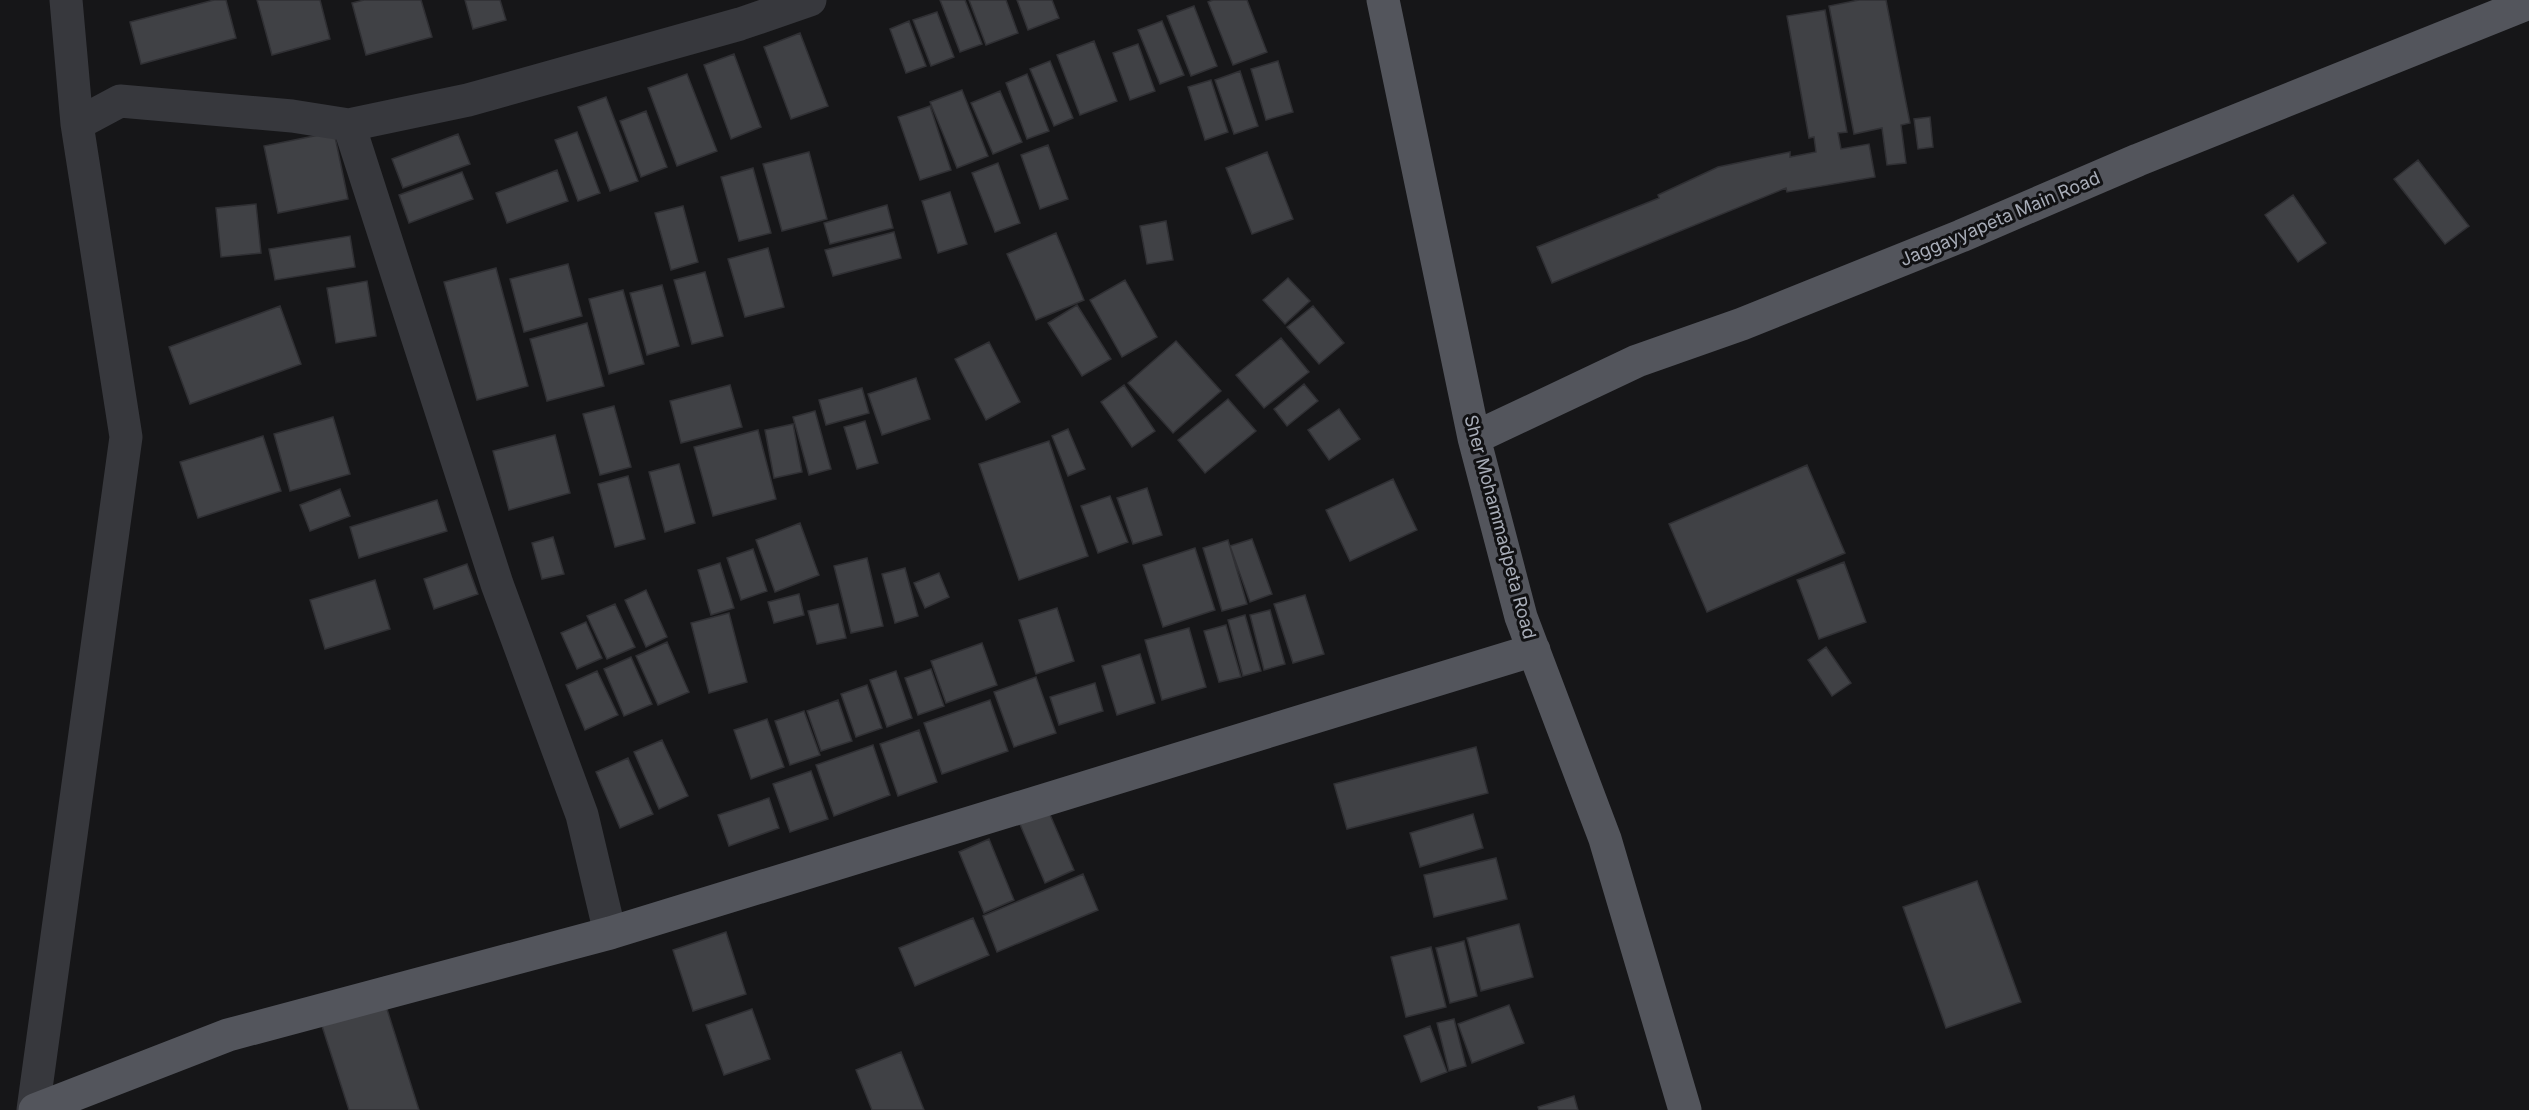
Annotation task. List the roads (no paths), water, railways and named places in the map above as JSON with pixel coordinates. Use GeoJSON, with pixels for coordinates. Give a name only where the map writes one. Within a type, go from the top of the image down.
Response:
{"type":"FeatureCollection","features":[{"type":"Feature","properties":{"kind":"main road","name":"Sher Mohammadpeta Road"},"geometry":{"type":"LineString","coordinates":[[1383,0],[1474,438],[1521,617],[1605,839],[1685,1110]]}},
{"type":"Feature","properties":{"kind":"main road","name":"Jaggayyapeta Main Road"},"geometry":{"type":"LineString","coordinates":[[1474,438],[1637,361],[1742,324],[1950,241],[2138,160],[2529,3]]}},
{"type":"Feature","properties":{"kind":"main road"},"geometry":{"type":"LineString","coordinates":[[34,1110],[228,1035],[610,933],[1534,650]]}},
{"type":"Feature","properties":{"kind":"street"},"geometry":{"type":"LineString","coordinates":[[34,1110],[126,437],[77,124],[66,0]]}},
{"type":"Feature","properties":{"kind":"street"},"geometry":{"type":"LineString","coordinates":[[77,124],[120,101],[292,116],[349,125],[468,100],[740,24],[810,0]]}},
{"type":"Feature","properties":{"kind":"street"},"geometry":{"type":"LineString","coordinates":[[349,125],[497,584],[582,814],[610,933]]}}]}
